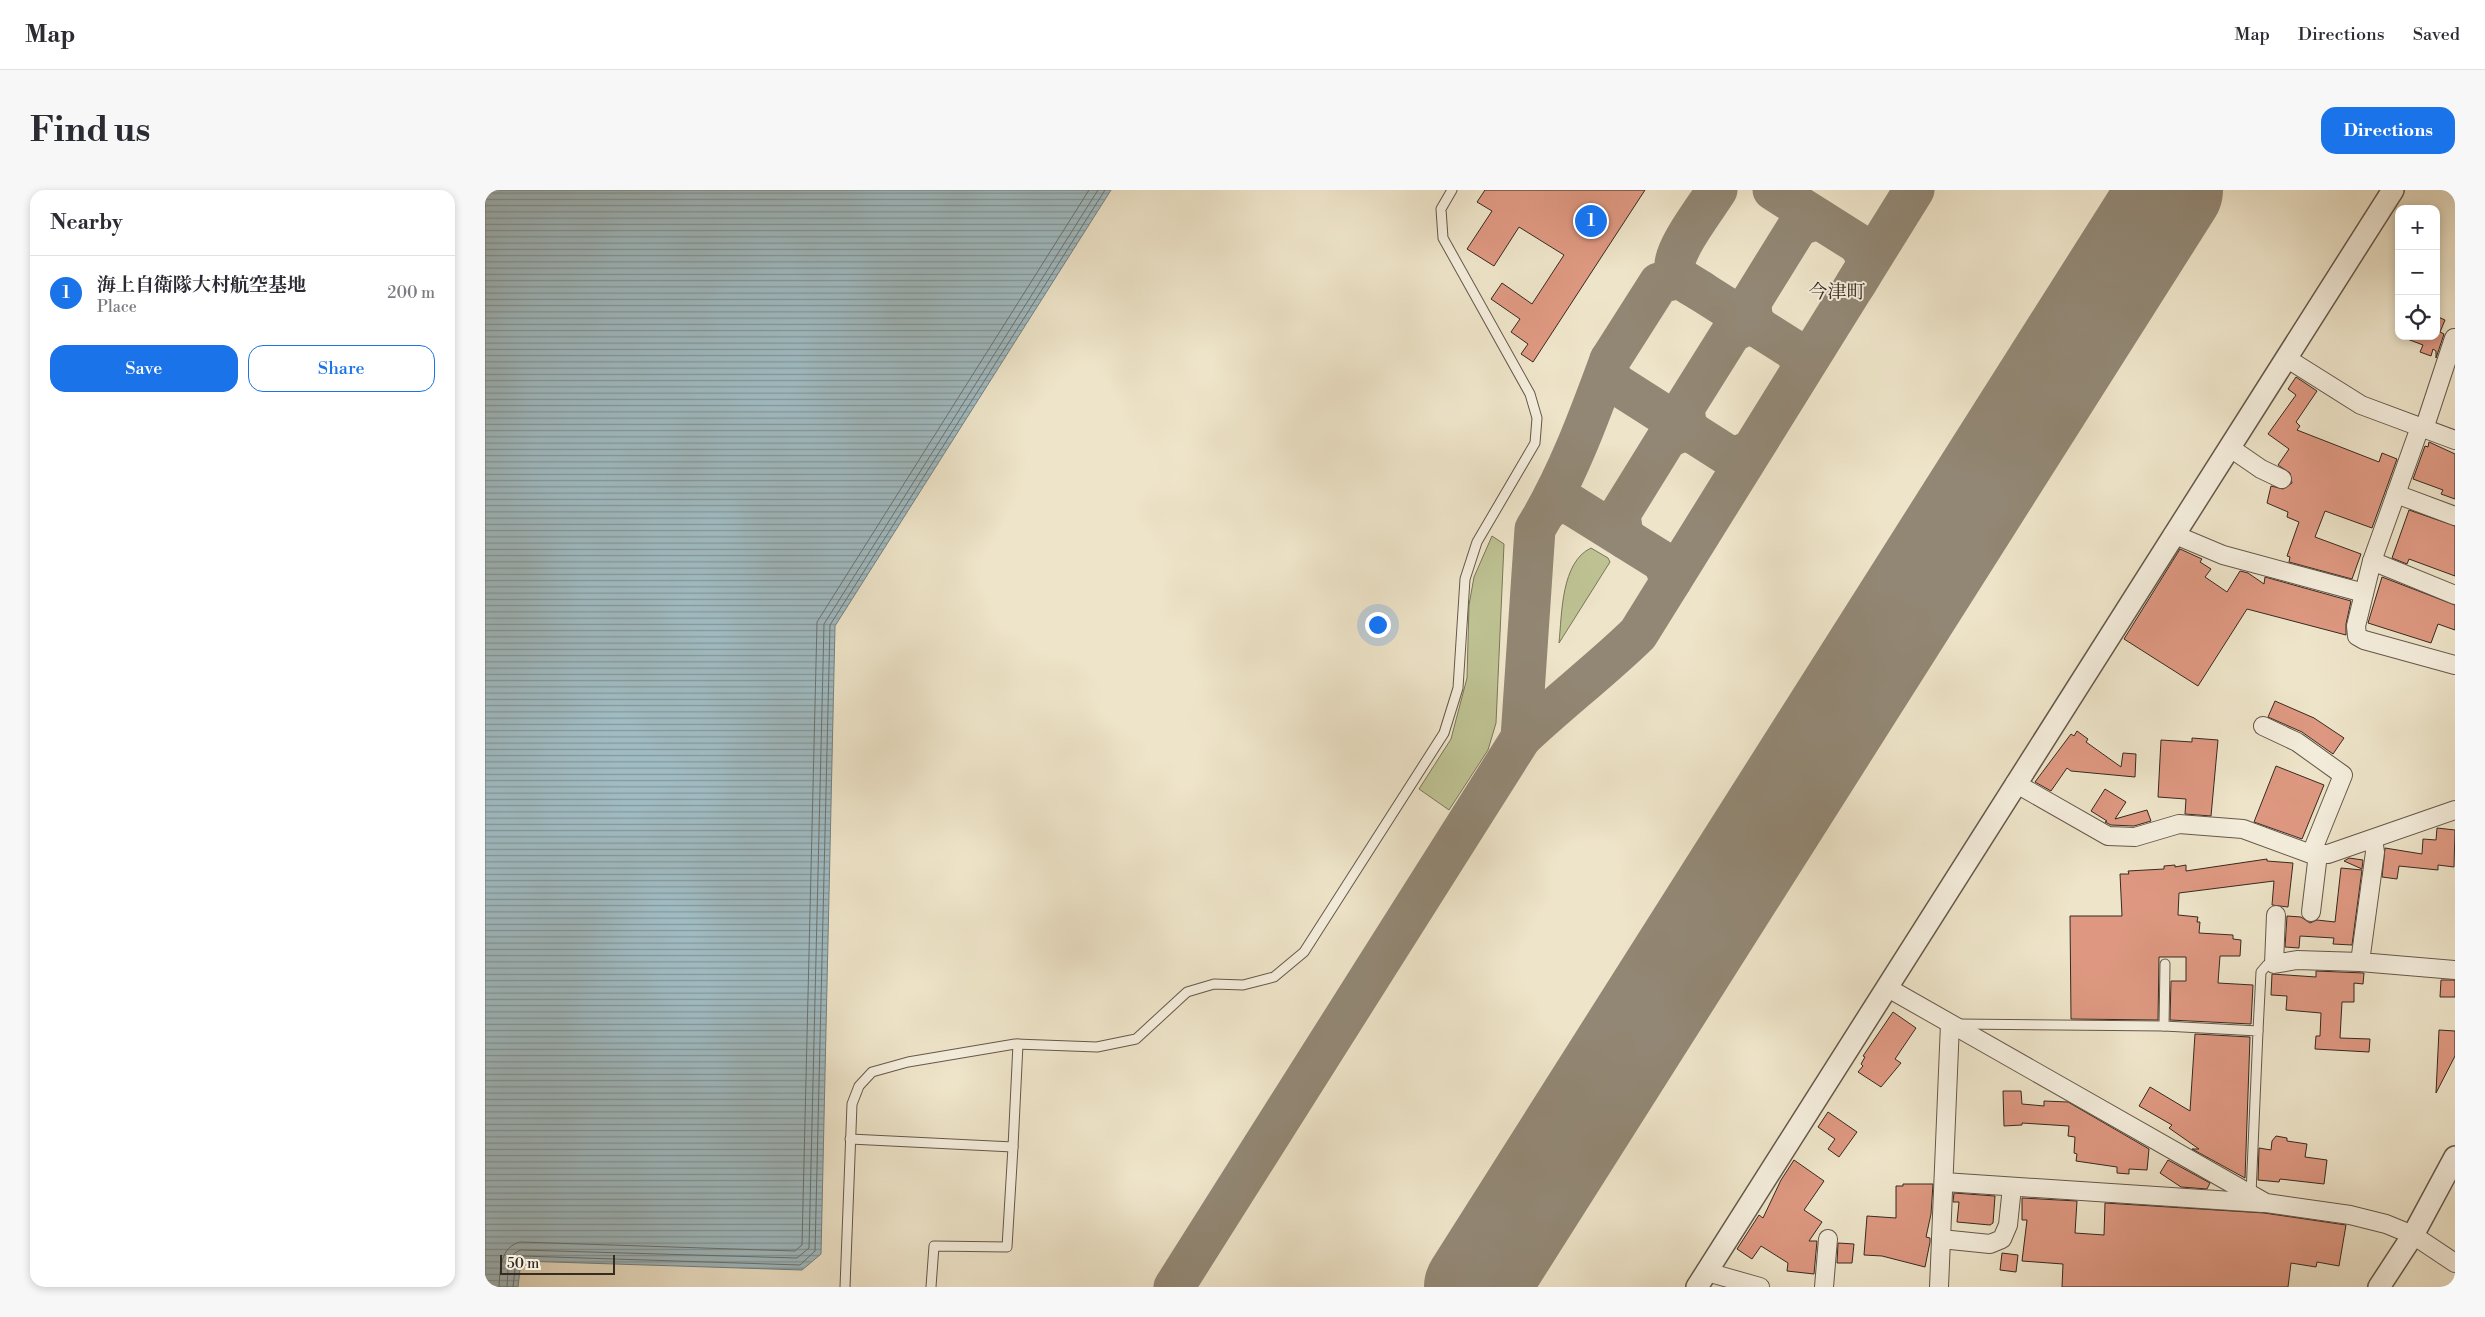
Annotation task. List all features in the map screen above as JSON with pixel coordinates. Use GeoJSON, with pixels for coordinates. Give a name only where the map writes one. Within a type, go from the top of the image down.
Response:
{"type":"FeatureCollection","features":[{"type":"Feature","properties":{"kind":"street"},"geometry":{"type":"LineString","coordinates":[[1760,1287],[1702,1279],[2393,190]]}},
{"type":"Feature","properties":{"kind":"street"},"geometry":{"type":"LineString","coordinates":[[2454,338],[2372,562],[2356,626],[2357,636],[2383,646],[2455,665]]}},
{"type":"Feature","properties":{"kind":"street"},"geometry":{"type":"LineString","coordinates":[[2286,358],[2361,406],[2455,440]]}},
{"type":"Feature","properties":{"kind":"street"},"geometry":{"type":"LineString","coordinates":[[2229,447],[2261,469],[2282,478]]}},
{"type":"Feature","properties":{"kind":"street"},"geometry":{"type":"LineString","coordinates":[[2396,494],[2455,516]]}},
{"type":"Feature","properties":{"kind":"street"},"geometry":{"type":"LineString","coordinates":[[2173,534],[2223,555],[2364,593]]}},
{"type":"Feature","properties":{"kind":"street"},"geometry":{"type":"LineString","coordinates":[[2372,562],[2455,595]]}},
{"type":"Feature","properties":{"kind":"street"},"geometry":{"type":"LineString","coordinates":[[2263,726],[2297,742],[2343,774],[2315,854],[2311,912]]}},
{"type":"Feature","properties":{"kind":"street"},"geometry":{"type":"LineString","coordinates":[[2015,783],[2107,836],[2135,837],[2179,824],[2243,829],[2315,854],[2328,854],[2455,810]]}},
{"type":"Feature","properties":{"kind":"street"},"geometry":{"type":"LineString","coordinates":[[2360,962],[2375,852],[2373,839]]}},
{"type":"Feature","properties":{"kind":"street"},"geometry":{"type":"LineString","coordinates":[[2276,915],[2274,964],[2297,960],[2360,962],[2455,970]]}},
{"type":"Feature","properties":{"kind":"street"},"geometry":{"type":"LineString","coordinates":[[1888,988],[2259,1198]]}},
{"type":"Feature","properties":{"kind":"street"},"geometry":{"type":"LineString","coordinates":[[1939,1287],[1950,1024]]}},
{"type":"Feature","properties":{"kind":"street"},"geometry":{"type":"LineString","coordinates":[[2379,1287],[2413,1235],[2455,1157]]}},
{"type":"Feature","properties":{"kind":"street"},"geometry":{"type":"LineString","coordinates":[[1944,1182],[2259,1198],[2350,1214],[2387,1224],[2413,1235],[2455,1263]]}},
{"type":"Feature","properties":{"kind":"street"},"geometry":{"type":"LineString","coordinates":[[1941,1239],[1990,1244],[2002,1239],[2008,1224],[2012,1186]]}},
{"type":"Feature","properties":{"kind":"street"},"geometry":{"type":"LineString","coordinates":[[1824,1287],[1828,1239]]}},
{"type":"Feature","properties":{"kind":"lane"},"geometry":{"type":"LineString","coordinates":[[845,1287],[852,1104],[859,1086],[872,1072],[908,1062],[1018,1044],[1097,1047],[1136,1039],[1187,992],[1214,984],[1243,985],[1274,977],[1304,952],[1445,733],[1458,688],[1465,579],[1477,542],[1535,444],[1537,418],[1530,394],[1443,238],[1441,209],[1452,190]]}},
{"type":"Feature","properties":{"kind":"lane"},"geometry":{"type":"LineString","coordinates":[[2164,1026],[2165,964]]}},
{"type":"Feature","properties":{"kind":"lane"},"geometry":{"type":"LineString","coordinates":[[2259,1198],[2258,1030],[2261,972],[2267,966],[2274,964]]}},
{"type":"Feature","properties":{"kind":"lane"},"geometry":{"type":"LineString","coordinates":[[1950,1024],[2164,1026],[2258,1030]]}},
{"type":"Feature","properties":{"kind":"lane"},"geometry":{"type":"LineString","coordinates":[[931,1287],[934,1246],[1007,1246],[1018,1044]]}},
{"type":"Feature","properties":{"kind":"lane"},"geometry":{"type":"LineString","coordinates":[[850,1140],[1013,1147]]}},
{"type":"Feature","properties":{"kind":"green space"},"geometry":{"type":"Polygon","coordinates":[[[1492,536],[1504,544],[1496,723],[1488,750],[1449,810],[1419,789],[1451,739],[1467,678],[1469,605],[1474,577],[1492,536]]]}},
{"type":"Feature","properties":{"kind":"green space"},"geometry":{"type":"Polygon","coordinates":[[[1591,548],[1608,558],[1610,562],[1559,643],[1568,577],[1581,555],[1591,548]]]}},
{"type":"Feature","properties":{"kind":"water"},"geometry":{"type":"Polygon","coordinates":[[[485,190],[1111,190],[835,626],[821,1254],[802,1270],[521,1261],[518,1287],[485,1287],[485,190]]]}},
{"type":"Feature","properties":{"kind":"building"},"geometry":{"type":"Polygon","coordinates":[[[1485,190],[1645,190],[1533,362],[1521,354],[1528,344],[1511,332],[1520,319],[1491,299],[1502,283],[1532,304],[1564,255],[1519,227],[1494,266],[1467,249],[1492,211],[1477,202],[1485,190]]]}},
{"type":"Feature","properties":{"kind":"building"},"geometry":{"type":"Polygon","coordinates":[[[2440,318],[2445,320],[2440,332],[2440,318]]]}},
{"type":"Feature","properties":{"kind":"building"},"geometry":{"type":"Polygon","coordinates":[[[2440,332],[2444,334],[2436,358],[2436,351],[2433,349],[2431,356],[2420,352],[2423,345],[2410,340],[2440,340],[2440,332]]]}},
{"type":"Feature","properties":{"kind":"building"},"geometry":{"type":"Polygon","coordinates":[[[2296,377],[2317,391],[2296,422],[2300,426],[2297,430],[2379,462],[2382,453],[2397,459],[2372,528],[2325,511],[2315,537],[2361,554],[2352,579],[2289,562],[2290,557],[2287,556],[2299,522],[2287,517],[2288,512],[2267,503],[2271,486],[2283,489],[2292,483],[2290,473],[2278,465],[2289,449],[2268,434],[2296,395],[2288,389],[2296,377]]]}},
{"type":"Feature","properties":{"kind":"building"},"geometry":{"type":"Polygon","coordinates":[[[2429,442],[2455,454],[2455,499],[2441,494],[2443,490],[2413,479],[2425,446],[2428,447],[2429,442]]]}},
{"type":"Feature","properties":{"kind":"building"},"geometry":{"type":"Polygon","coordinates":[[[2409,510],[2455,526],[2455,576],[2409,559],[2407,564],[2392,558],[2409,510]]]}},
{"type":"Feature","properties":{"kind":"building"},"geometry":{"type":"Polygon","coordinates":[[[2180,549],[2202,559],[2200,562],[2211,569],[2205,577],[2227,592],[2240,571],[2248,573],[2264,584],[2265,577],[2351,601],[2346,624],[2346,635],[2247,609],[2198,686],[2124,639],[2180,549]]]}},
{"type":"Feature","properties":{"kind":"building"},"geometry":{"type":"Polygon","coordinates":[[[2382,577],[2455,605],[2455,630],[2438,624],[2431,643],[2368,623],[2382,577]]]}},
{"type":"Feature","properties":{"kind":"building"},"geometry":{"type":"Polygon","coordinates":[[[2275,701],[2314,718],[2344,738],[2333,754],[2302,732],[2268,717],[2275,701]]]}},
{"type":"Feature","properties":{"kind":"building"},"geometry":{"type":"Polygon","coordinates":[[[2077,731],[2088,739],[2086,742],[2121,767],[2123,753],[2136,754],[2135,777],[2071,771],[2067,768],[2051,791],[2035,782],[2071,734],[2074,736],[2077,731]]]}},
{"type":"Feature","properties":{"kind":"building"},"geometry":{"type":"Polygon","coordinates":[[[2192,738],[2218,740],[2211,816],[2185,814],[2186,799],[2158,797],[2161,740],[2192,742],[2192,738]]]}},
{"type":"Feature","properties":{"kind":"building"},"geometry":{"type":"Polygon","coordinates":[[[2276,766],[2324,785],[2302,839],[2254,822],[2276,766]]]}},
{"type":"Feature","properties":{"kind":"building"},"geometry":{"type":"Polygon","coordinates":[[[2105,789],[2126,802],[2115,819],[2147,810],[2151,821],[2134,826],[2111,825],[2105,822],[2107,821],[2091,811],[2105,789]]]}},
{"type":"Feature","properties":{"kind":"building"},"geometry":{"type":"Polygon","coordinates":[[[2437,828],[2455,830],[2454,867],[2438,865],[2438,870],[2399,866],[2397,879],[2382,877],[2385,848],[2422,854],[2423,839],[2436,840],[2437,828]]]}},
{"type":"Feature","properties":{"kind":"building"},"geometry":{"type":"Polygon","coordinates":[[[2349,858],[2363,860],[2362,869],[2344,861],[2349,858]]]}},
{"type":"Feature","properties":{"kind":"building"},"geometry":{"type":"Polygon","coordinates":[[[2267,859],[2267,861],[2293,863],[2288,907],[2272,905],[2274,881],[2179,893],[2178,915],[2198,917],[2197,922],[2200,922],[2199,933],[2233,935],[2233,939],[2241,940],[2240,956],[2220,956],[2218,983],[2253,985],[2251,1024],[2170,1020],[2171,981],[2186,981],[2186,957],[2159,957],[2158,1020],[2071,1019],[2070,916],[2122,916],[2120,874],[2129,874],[2128,871],[2164,869],[2164,866],[2175,865],[2175,867],[2186,865],[2186,871],[2267,859]]]}},
{"type":"Feature","properties":{"kind":"building"},"geometry":{"type":"Polygon","coordinates":[[[2341,868],[2362,870],[2352,945],[2333,944],[2334,938],[2300,936],[2299,948],[2285,947],[2287,916],[2301,917],[2310,923],[2317,920],[2335,922],[2341,868]]]}},
{"type":"Feature","properties":{"kind":"building"},"geometry":{"type":"Polygon","coordinates":[[[2316,971],[2364,973],[2363,984],[2354,983],[2354,1002],[2342,1002],[2340,1038],[2370,1039],[2369,1052],[2315,1049],[2316,1036],[2320,1036],[2321,1013],[2286,1010],[2287,996],[2271,995],[2272,974],[2316,977],[2316,971]]]}},
{"type":"Feature","properties":{"kind":"building"},"geometry":{"type":"Polygon","coordinates":[[[2441,980],[2455,980],[2455,997],[2440,997],[2441,980]]]}},
{"type":"Feature","properties":{"kind":"building"},"geometry":{"type":"Polygon","coordinates":[[[1893,1012],[1916,1028],[1895,1059],[1901,1063],[1881,1087],[1858,1072],[1863,1066],[1861,1064],[1865,1057],[1863,1056],[1893,1012]]]}},
{"type":"Feature","properties":{"kind":"building"},"geometry":{"type":"Polygon","coordinates":[[[2439,1030],[2455,1031],[2455,1056],[2436,1093],[2439,1030]]]}},
{"type":"Feature","properties":{"kind":"building"},"geometry":{"type":"Polygon","coordinates":[[[2195,1034],[2250,1037],[2245,1178],[2192,1149],[2199,1149],[2169,1128],[2172,1125],[2139,1106],[2150,1087],[2190,1111],[2195,1034]]]}},
{"type":"Feature","properties":{"kind":"building"},"geometry":{"type":"Polygon","coordinates":[[[2003,1091],[2021,1091],[2022,1104],[2044,1106],[2044,1101],[2068,1102],[2149,1149],[2147,1170],[2129,1169],[2129,1174],[2117,1173],[2117,1167],[2076,1161],[2077,1154],[2074,1153],[2075,1137],[2068,1136],[2069,1126],[2022,1123],[2022,1125],[2004,1126],[2003,1091]]]}},
{"type":"Feature","properties":{"kind":"building"},"geometry":{"type":"Polygon","coordinates":[[[1828,1112],[1857,1132],[1839,1157],[1828,1149],[1835,1139],[1818,1127],[1828,1112]]]}},
{"type":"Feature","properties":{"kind":"building"},"geometry":{"type":"Polygon","coordinates":[[[2276,1136],[2287,1138],[2287,1141],[2307,1144],[2305,1157],[2327,1160],[2324,1184],[2280,1179],[2279,1182],[2258,1180],[2259,1148],[2271,1150],[2272,1141],[2276,1136]]]}},
{"type":"Feature","properties":{"kind":"building"},"geometry":{"type":"Polygon","coordinates":[[[1794,1160],[1824,1181],[1804,1210],[1822,1222],[1809,1241],[1817,1241],[1814,1274],[1787,1271],[1788,1263],[1761,1246],[1752,1259],[1737,1249],[1759,1215],[1763,1218],[1781,1180],[1794,1160]]]}},
{"type":"Feature","properties":{"kind":"building"},"geometry":{"type":"Polygon","coordinates":[[[2168,1160],[2210,1183],[2207,1189],[2181,1187],[2160,1173],[2168,1160]]]}},
{"type":"Feature","properties":{"kind":"building"},"geometry":{"type":"Polygon","coordinates":[[[1903,1184],[1933,1184],[1931,1214],[1926,1237],[1930,1238],[1930,1242],[1925,1267],[1882,1256],[1864,1255],[1867,1216],[1896,1218],[1896,1186],[1903,1186],[1903,1184]]]}},
{"type":"Feature","properties":{"kind":"building"},"geometry":{"type":"Polygon","coordinates":[[[1954,1193],[1995,1196],[1993,1223],[1990,1225],[1957,1222],[1959,1202],[1953,1202],[1954,1193]]]}},
{"type":"Feature","properties":{"kind":"building"},"geometry":{"type":"Polygon","coordinates":[[[2022,1198],[2077,1201],[2075,1233],[2104,1235],[2105,1203],[2264,1213],[2346,1225],[2339,1266],[2317,1262],[2316,1267],[2291,1263],[2288,1287],[2062,1287],[2063,1264],[2022,1261],[2027,1220],[2022,1220],[2022,1198]]]}},
{"type":"Feature","properties":{"kind":"building"},"geometry":{"type":"Polygon","coordinates":[[[1838,1243],[1854,1244],[1852,1263],[1837,1263],[1838,1243]]]}},
{"type":"Feature","properties":{"kind":"building"},"geometry":{"type":"Polygon","coordinates":[[[2002,1253],[2018,1255],[2016,1272],[2000,1270],[2002,1253]]]}},
{"type":"Feature","properties":{"kind":"taxiway"},"geometry":{"type":"LineString","coordinates":[[1701,291],[1685,282],[1679,276],[1675,268],[1675,261],[1684,240],[1717,190]]}},
{"type":"Feature","properties":{"kind":"taxiway"},"geometry":{"type":"LineString","coordinates":[[1773,190],[1857,243],[1865,255],[1866,264],[1855,285]]}},
{"type":"Feature","properties":{"kind":"taxiway"},"geometry":{"type":"LineString","coordinates":[[1174,1287],[1521,738],[1638,634],[1914,190]]}},
{"type":"Feature","properties":{"kind":"taxiway"},"geometry":{"type":"LineString","coordinates":[[1691,432],[1686,423],[1684,408],[1731,333],[1744,326],[1757,326],[1752,317],[1751,302],[1798,226],[1818,219]]}},
{"type":"Feature","properties":{"kind":"taxiway"},"geometry":{"type":"LineString","coordinates":[[1680,278],[1794,350],[1799,358],[1801,371],[1752,450],[1738,456],[1729,456],[1616,384],[1608,373],[1610,360],[1659,283],[1680,278]]}},
{"type":"Feature","properties":{"kind":"taxiway"},"geometry":{"type":"LineString","coordinates":[[1521,738],[1535,529],[1567,468],[1610,360]]}},
{"type":"Feature","properties":{"kind":"taxiway"},"geometry":{"type":"LineString","coordinates":[[1626,539],[1622,529],[1620,514],[1667,438],[1681,432],[1691,432]]}},
{"type":"Feature","properties":{"kind":"taxiway"},"geometry":{"type":"LineString","coordinates":[[1547,510],[1557,503],[1570,504],[1663,562],[1671,581]]}},
{"type":"Feature","properties":{"kind":"runway"},"geometry":{"type":"LineString","coordinates":[[1476,1287],[2171,190]]}},
{"type":"Feature","properties":{"kind":"place","name":"海上自衛隊大村航空基地"},"geometry":{"type":"Point","coordinates":[1591,221]}},
{"type":"Feature","properties":{"kind":"district","name":"今津町"},"geometry":{"type":"Point","coordinates":[1837,291]}}]}
